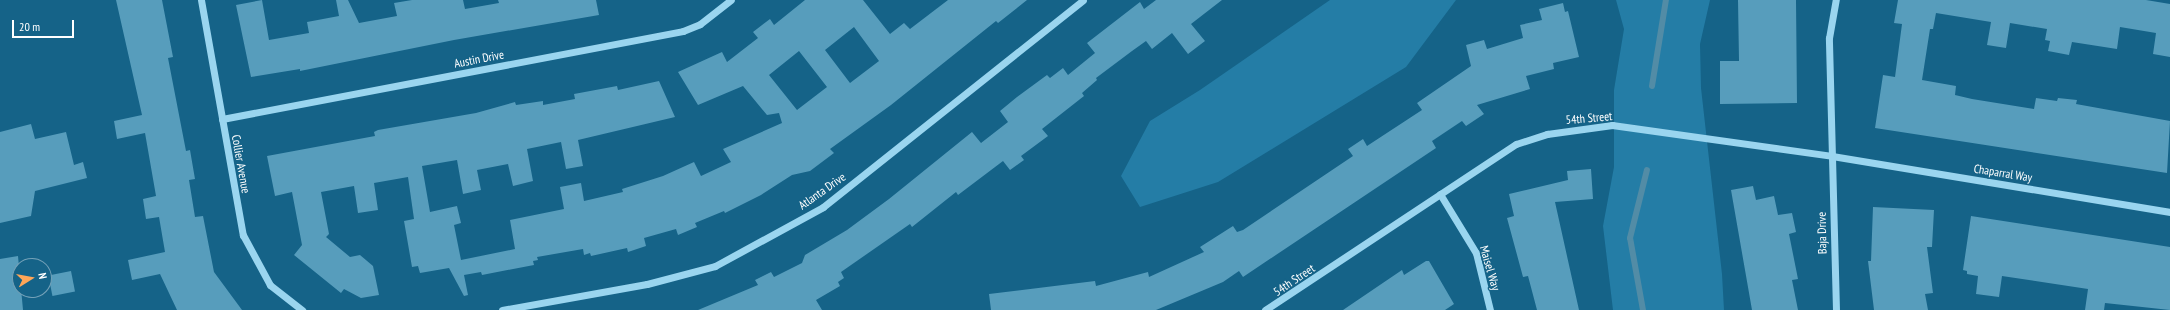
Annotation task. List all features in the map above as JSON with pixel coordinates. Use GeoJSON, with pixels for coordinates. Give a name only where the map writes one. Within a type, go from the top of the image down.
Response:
{"type":"FeatureCollection","features":[{"type":"Feature","properties":{"kind":"street","name":"Collier Avenue"},"geometry":{"type":"LineString","coordinates":[[201,0],[243,235],[270,285],[302,310]]}},
{"type":"Feature","properties":{"kind":"street","name":"Austin Drive"},"geometry":{"type":"LineString","coordinates":[[222,119],[683,31],[700,24],[730,0]]}},
{"type":"Feature","properties":{"kind":"street","name":"Atlanta Drive"},"geometry":{"type":"LineString","coordinates":[[502,310],[647,284],[715,266],[822,207],[1083,0]]}},
{"type":"Feature","properties":{"kind":"street"},"geometry":{"type":"LineString","coordinates":[[1832,156],[1829,38],[1836,0]]}},
{"type":"Feature","properties":{"kind":"street","name":"54th Street"},"geometry":{"type":"LineString","coordinates":[[1265,310],[1516,144],[1547,134],[1612,126],[1832,156]]}},
{"type":"Feature","properties":{"kind":"street","name":"Chaparral Way"},"geometry":{"type":"LineString","coordinates":[[1832,156],[2170,212]]}},
{"type":"Feature","properties":{"kind":"street","name":"Baja Drive"},"geometry":{"type":"LineString","coordinates":[[1832,156],[1836,310]]}},
{"type":"Feature","properties":{"kind":"street","name":"Maisel Way"},"geometry":{"type":"LineString","coordinates":[[1440,194],[1476,253],[1490,310]]}},
{"type":"Feature","properties":{"kind":"shaded area"},"geometry":{"type":"Polygon","coordinates":[[[1330,0],[1456,0],[1406,67],[1218,182],[1140,207],[1121,176],[1150,121],[1200,90],[1330,0]]]}},
{"type":"Feature","properties":{"kind":"shaded area"},"geometry":{"type":"Polygon","coordinates":[[[1616,0],[1710,0],[1700,44],[1701,88],[1722,274],[1724,310],[1613,310],[1603,226],[1614,167],[1614,90],[1624,29],[1616,0]]]}},
{"type":"Feature","properties":{"kind":"building"},"geometry":{"type":"Polygon","coordinates":[[[116,0],[162,0],[173,57],[168,58],[186,151],[190,150],[195,179],[189,180],[195,217],[203,216],[214,272],[242,310],[177,310],[160,274],[132,280],[128,260],[165,252],[159,217],[146,219],[143,199],[156,196],[145,133],[117,139],[114,121],[142,115],[116,0]]]}},
{"type":"Feature","properties":{"kind":"building"},"geometry":{"type":"Polygon","coordinates":[[[262,0],[269,40],[309,33],[307,22],[339,16],[336,0],[348,0],[359,23],[397,16],[394,3],[412,0],[463,0],[465,9],[499,3],[498,0],[596,0],[599,15],[454,40],[300,71],[300,69],[251,77],[236,5],[262,0]]]}},
{"type":"Feature","properties":{"kind":"building"},"geometry":{"type":"Polygon","coordinates":[[[805,0],[863,0],[890,34],[904,23],[910,29],[948,0],[1027,0],[998,23],[996,21],[891,105],[830,149],[834,153],[810,171],[792,175],[761,195],[725,213],[724,211],[695,223],[697,227],[678,235],[676,229],[644,238],[646,246],[628,252],[627,248],[591,256],[590,253],[584,255],[583,249],[537,257],[538,260],[533,261],[534,265],[482,275],[481,272],[464,275],[468,295],[464,296],[449,268],[420,273],[418,266],[412,267],[404,221],[414,219],[408,177],[374,183],[378,210],[358,213],[354,186],[321,192],[329,234],[326,237],[350,257],[360,255],[373,266],[379,295],[361,298],[344,289],[341,293],[294,255],[302,245],[292,192],[275,196],[267,156],[375,136],[374,132],[378,130],[476,113],[515,102],[516,105],[543,101],[543,105],[575,99],[574,94],[617,86],[618,90],[659,81],[675,117],[578,140],[583,166],[566,169],[561,142],[527,149],[533,181],[513,186],[508,164],[477,170],[481,190],[463,194],[457,160],[422,166],[430,212],[457,206],[461,223],[454,225],[461,260],[515,249],[510,220],[564,209],[560,187],[581,183],[584,201],[623,192],[622,189],[663,176],[694,162],[701,176],[731,162],[723,149],[782,123],[779,113],[767,115],[743,86],[698,105],[678,72],[722,52],[727,62],[758,38],[753,32],[770,19],[774,25],[805,0]],[[854,27],[825,50],[850,83],[879,61],[854,27]],[[799,51],[769,75],[797,110],[827,87],[799,51]]]}},
{"type":"Feature","properties":{"kind":"building"},"geometry":{"type":"Polygon","coordinates":[[[1156,0],[1222,0],[1191,24],[1205,41],[1188,54],[1172,33],[1152,49],[1146,41],[1096,78],[1097,80],[1082,93],[1084,96],[1042,129],[1048,136],[1021,156],[1024,160],[1010,170],[1003,161],[958,195],[956,192],[912,227],[910,224],[841,272],[844,278],[838,282],[840,286],[816,300],[822,310],[698,310],[758,285],[755,280],[771,272],[774,277],[802,263],[805,255],[847,230],[889,199],[972,132],[981,143],[1008,122],[1000,111],[1017,97],[1047,75],[1050,78],[1063,68],[1068,75],[1095,53],[1087,43],[1140,2],[1144,9],[1156,0]]]}},
{"type":"Feature","properties":{"kind":"building"},"geometry":{"type":"Polygon","coordinates":[[[1738,0],[1796,0],[1797,103],[1720,104],[1720,61],[1739,61],[1738,0]]]}},
{"type":"Feature","properties":{"kind":"building"},"geometry":{"type":"Polygon","coordinates":[[[1898,0],[2146,0],[2170,4],[2170,57],[2153,54],[2156,33],[2120,27],[2117,49],[2072,42],[2069,55],[2048,51],[2050,41],[2045,40],[2047,29],[2010,23],[2006,48],[1987,45],[1991,22],[1936,13],[1933,29],[1930,29],[1922,80],[1956,86],[1955,95],[1972,99],[2034,109],[2036,98],[2057,101],[2058,98],[2077,100],[2076,104],[2170,121],[2167,173],[1875,128],[1883,75],[1895,77],[1902,24],[1894,23],[1898,0]]]}},
{"type":"Feature","properties":{"kind":"building"},"geometry":{"type":"Polygon","coordinates":[[[1563,3],[1565,12],[1568,11],[1579,57],[1553,63],[1554,69],[1526,76],[1530,89],[1477,105],[1484,114],[1466,126],[1462,121],[1432,141],[1436,148],[1243,277],[1239,271],[1223,282],[1156,310],[991,310],[989,294],[1095,281],[1096,286],[1148,272],[1149,277],[1204,252],[1200,247],[1233,226],[1237,232],[1243,230],[1353,156],[1348,149],[1363,139],[1367,146],[1422,110],[1417,103],[1471,66],[1466,45],[1484,40],[1487,49],[1523,38],[1520,25],[1542,20],[1539,9],[1563,3]]]}},
{"type":"Feature","properties":{"kind":"building"},"geometry":{"type":"Polygon","coordinates":[[[31,124],[35,139],[66,132],[74,165],[83,162],[87,178],[35,191],[31,216],[0,223],[0,132],[31,124]]]}},
{"type":"Feature","properties":{"kind":"building"},"geometry":{"type":"Polygon","coordinates":[[[1591,169],[1593,199],[1555,202],[1579,310],[1537,310],[1528,276],[1523,277],[1507,218],[1514,216],[1509,194],[1568,180],[1567,171],[1591,169]]]}},
{"type":"Feature","properties":{"kind":"building"},"geometry":{"type":"Polygon","coordinates":[[[1753,186],[1756,200],[1774,196],[1778,215],[1792,213],[1796,232],[1789,234],[1798,279],[1792,280],[1798,310],[1752,310],[1731,190],[1753,186]]]}},
{"type":"Feature","properties":{"kind":"building"},"geometry":{"type":"Polygon","coordinates":[[[1873,207],[1934,210],[1932,247],[1927,247],[1933,293],[1925,294],[1928,310],[1874,310],[1868,261],[1871,261],[1873,207]]]}},
{"type":"Feature","properties":{"kind":"building"},"geometry":{"type":"Polygon","coordinates":[[[1971,216],[2170,247],[2170,310],[2105,303],[2104,310],[2085,310],[2088,289],[2002,276],[1999,297],[1976,294],[1978,276],[1967,274],[1967,271],[1963,270],[1971,216]]]}},
{"type":"Feature","properties":{"kind":"building"},"geometry":{"type":"Polygon","coordinates":[[[18,256],[18,258],[12,258],[12,298],[22,298],[23,310],[0,310],[0,259],[18,256]]]}},
{"type":"Feature","properties":{"kind":"building"},"geometry":{"type":"Polygon","coordinates":[[[1426,261],[1429,261],[1454,304],[1445,310],[1343,310],[1402,270],[1404,275],[1426,261]]]}},
{"type":"Feature","properties":{"kind":"building"},"geometry":{"type":"Polygon","coordinates":[[[71,271],[75,292],[52,296],[52,275],[71,271]]]}},
{"type":"Feature","properties":{"kind":"waterway"},"geometry":{"type":"LineString","coordinates":[[1652,86],[1666,0]]}},
{"type":"Feature","properties":{"kind":"waterway"},"geometry":{"type":"LineString","coordinates":[[1643,310],[1630,238],[1647,170]]}}]}
